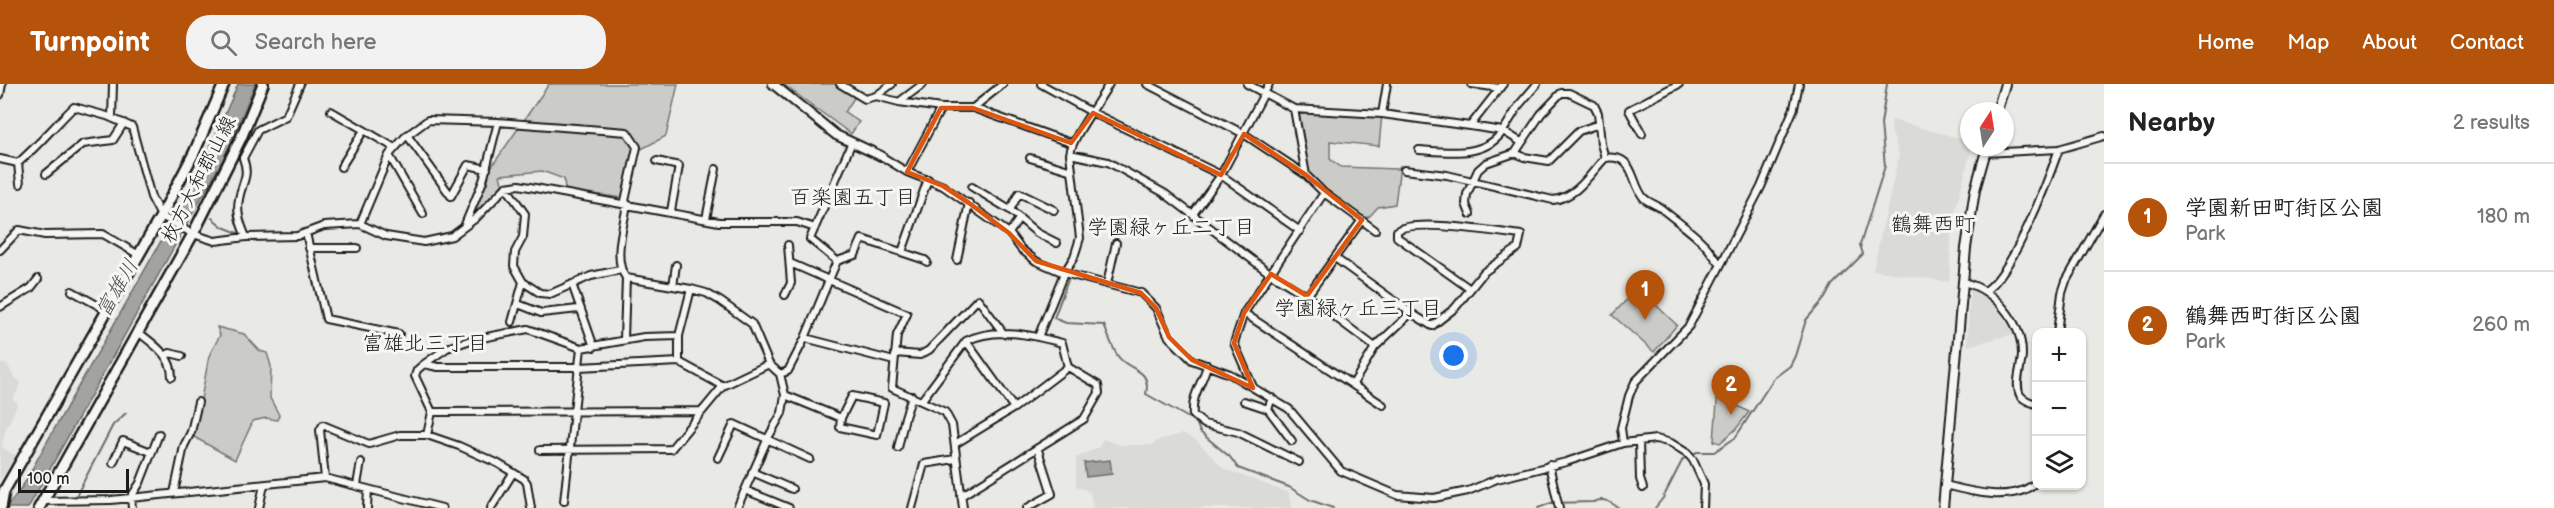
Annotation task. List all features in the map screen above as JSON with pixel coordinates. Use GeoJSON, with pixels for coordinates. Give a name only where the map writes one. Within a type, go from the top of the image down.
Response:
{"type":"FeatureCollection","features":[{"type":"Feature","properties":{"kind":"main road","name":"枚方大和郡山線"},"geometry":{"type":"LineString","coordinates":[[1,507],[2,490],[108,311],[161,216],[194,153],[224,84]]}},
{"type":"Feature","properties":{"kind":"main road","name":"枚方大和郡山線"},"geometry":{"type":"LineString","coordinates":[[41,505],[193,234],[241,138],[263,84]]}},
{"type":"Feature","properties":{"kind":"street"},"geometry":{"type":"LineString","coordinates":[[0,95],[2,84]]}},
{"type":"Feature","properties":{"kind":"street"},"geometry":{"type":"LineString","coordinates":[[112,118],[113,84]]}},
{"type":"Feature","properties":{"kind":"street"},"geometry":{"type":"LineString","coordinates":[[246,237],[238,214],[238,200],[248,171],[243,158],[258,130],[286,116],[300,84]]}},
{"type":"Feature","properties":{"kind":"street"},"geometry":{"type":"LineString","coordinates":[[773,84],[836,135],[881,156],[907,172],[928,179],[969,203],[1009,233],[1021,249],[1036,261],[1064,273],[1140,293],[1156,308],[1169,337],[1192,360],[1230,374],[1289,409],[1341,471],[1397,495],[1434,498],[1451,496],[1504,477],[1623,443],[1665,440],[1687,453],[1693,460],[1704,484],[1702,508]]}},
{"type":"Feature","properties":{"kind":"street"},"geometry":{"type":"LineString","coordinates":[[781,90],[788,84]]}},
{"type":"Feature","properties":{"kind":"street"},"geometry":{"type":"LineString","coordinates":[[840,84],[865,99],[876,96],[892,84]]}},
{"type":"Feature","properties":{"kind":"street"},"geometry":{"type":"LineString","coordinates":[[899,102],[923,84]]}},
{"type":"Feature","properties":{"kind":"street"},"geometry":{"type":"LineString","coordinates":[[973,108],[1003,84]]}},
{"type":"Feature","properties":{"kind":"street"},"geometry":{"type":"LineString","coordinates":[[1041,84],[1093,113],[1221,175],[1299,231]]}},
{"type":"Feature","properties":{"kind":"street"},"geometry":{"type":"LineString","coordinates":[[1038,337],[1064,273],[1074,257],[1080,238],[1070,154],[1071,143],[1093,113],[1109,84]]}},
{"type":"Feature","properties":{"kind":"street"},"geometry":{"type":"LineString","coordinates":[[1147,84],[1244,134],[1306,175],[1324,193],[1375,230]]}},
{"type":"Feature","properties":{"kind":"street"},"geometry":{"type":"LineString","coordinates":[[1247,84],[1294,109],[1382,114],[1470,126],[1503,131],[1521,142]]}},
{"type":"Feature","properties":{"kind":"street"},"geometry":{"type":"LineString","coordinates":[[1193,214],[1221,175],[1269,84]]}},
{"type":"Feature","properties":{"kind":"street"},"geometry":{"type":"LineString","coordinates":[[1382,114],[1387,84]]}},
{"type":"Feature","properties":{"kind":"street"},"geometry":{"type":"LineString","coordinates":[[1471,84],[1502,86]]}},
{"type":"Feature","properties":{"kind":"street"},"geometry":{"type":"LineString","coordinates":[[1419,150],[1473,152],[1496,140],[1519,105],[1537,84]]}},
{"type":"Feature","properties":{"kind":"street"},"geometry":{"type":"LineString","coordinates":[[1642,134],[1629,110],[1679,84]]}},
{"type":"Feature","properties":{"kind":"street"},"geometry":{"type":"LineString","coordinates":[[1623,443],[1621,428],[1635,382],[1689,326],[1761,187],[1794,108],[1799,84]]}},
{"type":"Feature","properties":{"kind":"street"},"geometry":{"type":"LineString","coordinates":[[2000,102],[2005,84]]}},
{"type":"Feature","properties":{"kind":"street"},"geometry":{"type":"LineString","coordinates":[[1470,126],[1502,86]]}},
{"type":"Feature","properties":{"kind":"street"},"geometry":{"type":"LineString","coordinates":[[1470,214],[1466,204],[1471,182],[1478,170],[1486,164],[1515,153],[1541,114],[1561,93],[1569,93],[1594,105],[1598,113],[1605,158]]}},
{"type":"Feature","properties":{"kind":"street"},"geometry":{"type":"LineString","coordinates":[[876,96],[941,108],[973,108],[1071,143]]}},
{"type":"Feature","properties":{"kind":"street"},"geometry":{"type":"LineString","coordinates":[[18,163],[46,139],[47,132],[74,106],[112,118],[132,127],[151,197],[161,216],[193,234],[215,241],[246,237],[297,236],[324,226],[360,224],[386,236],[424,242],[452,236],[463,229],[506,187],[519,185],[706,219],[765,223],[797,222],[815,228]]}},
{"type":"Feature","properties":{"kind":"street"},"geometry":{"type":"LineString","coordinates":[[907,172],[941,108]]}},
{"type":"Feature","properties":{"kind":"street"},"geometry":{"type":"LineString","coordinates":[[1294,109],[1306,175]]}},
{"type":"Feature","properties":{"kind":"street"},"geometry":{"type":"LineString","coordinates":[[331,111],[395,148]]}},
{"type":"Feature","properties":{"kind":"street"},"geometry":{"type":"LineString","coordinates":[[360,224],[389,155],[407,135],[428,120],[498,122],[627,132],[637,147],[625,201],[627,204],[619,255],[620,270],[626,278],[624,339]]}},
{"type":"Feature","properties":{"kind":"street"},"geometry":{"type":"LineString","coordinates":[[463,229],[487,169],[498,122]]}},
{"type":"Feature","properties":{"kind":"street"},"geometry":{"type":"LineString","coordinates":[[46,174],[83,144],[112,140],[124,123]]}},
{"type":"Feature","properties":{"kind":"street"},"geometry":{"type":"LineString","coordinates":[[1515,153],[1524,157],[1549,160],[1579,131],[1599,124]]}},
{"type":"Feature","properties":{"kind":"street"},"geometry":{"type":"LineString","coordinates":[[341,167],[364,130]]}},
{"type":"Feature","properties":{"kind":"street"},"geometry":{"type":"LineString","coordinates":[[407,135],[451,196],[468,165],[487,169]]}},
{"type":"Feature","properties":{"kind":"street"},"geometry":{"type":"LineString","coordinates":[[2014,150],[2059,149],[2104,136]]}},
{"type":"Feature","properties":{"kind":"street"},"geometry":{"type":"LineString","coordinates":[[837,261],[810,239],[852,142]]}},
{"type":"Feature","properties":{"kind":"street"},"geometry":{"type":"LineString","coordinates":[[1985,291],[1995,284],[2007,267],[2047,182],[2059,149]]}},
{"type":"Feature","properties":{"kind":"street"},"geometry":{"type":"LineString","coordinates":[[1070,154],[1108,162],[1164,193],[1271,274],[1307,296],[1375,347]]}},
{"type":"Feature","properties":{"kind":"street"},"geometry":{"type":"LineString","coordinates":[[389,155],[423,214]]}},
{"type":"Feature","properties":{"kind":"street"},"geometry":{"type":"LineString","coordinates":[[1404,171],[1447,175],[1553,200],[1572,195],[1605,158],[1616,156],[1624,161],[1633,173],[1642,196],[1702,242],[1720,264]]}},
{"type":"Feature","properties":{"kind":"street"},"geometry":{"type":"LineString","coordinates":[[1943,508],[1970,217],[1985,156]]}},
{"type":"Feature","properties":{"kind":"street"},"geometry":{"type":"LineString","coordinates":[[1030,158],[1072,171]]}},
{"type":"Feature","properties":{"kind":"street"},"geometry":{"type":"LineString","coordinates":[[0,159],[18,163]]}},
{"type":"Feature","properties":{"kind":"street"},"geometry":{"type":"LineString","coordinates":[[657,161],[679,166],[671,211]]}},
{"type":"Feature","properties":{"kind":"street"},"geometry":{"type":"LineString","coordinates":[[18,163],[20,184]]}},
{"type":"Feature","properties":{"kind":"street"},"geometry":{"type":"LineString","coordinates":[[706,219],[716,169]]}},
{"type":"Feature","properties":{"kind":"street"},"geometry":{"type":"LineString","coordinates":[[902,252],[928,179]]}},
{"type":"Feature","properties":{"kind":"street"},"geometry":{"type":"LineString","coordinates":[[506,187],[525,214],[523,237],[515,252],[514,266],[523,282],[540,293],[550,294],[591,276],[620,270]]}},
{"type":"Feature","properties":{"kind":"street"},"geometry":{"type":"LineString","coordinates":[[972,187],[1010,210],[1037,233],[1057,243]]}},
{"type":"Feature","properties":{"kind":"street"},"geometry":{"type":"LineString","coordinates":[[1253,388],[1234,342],[1244,313],[1324,193]]}},
{"type":"Feature","properties":{"kind":"street"},"geometry":{"type":"LineString","coordinates":[[1010,210],[1019,194],[1054,210]]}},
{"type":"Feature","properties":{"kind":"street"},"geometry":{"type":"LineString","coordinates":[[957,260],[969,203]]}},
{"type":"Feature","properties":{"kind":"street"},"geometry":{"type":"LineString","coordinates":[[2058,328],[2062,293],[2066,281],[2104,214]]}},
{"type":"Feature","properties":{"kind":"street"},"geometry":{"type":"LineString","coordinates":[[1009,233],[1019,219]]}},
{"type":"Feature","properties":{"kind":"street"},"geometry":{"type":"LineString","coordinates":[[1307,296],[1362,220]]}},
{"type":"Feature","properties":{"kind":"street"},"geometry":{"type":"LineString","coordinates":[[1335,258],[1432,326],[1455,308],[1470,290],[1484,272],[1518,248],[1521,235],[1420,225],[1402,226],[1397,231],[1397,237],[1470,290]]}},
{"type":"Feature","properties":{"kind":"street"},"geometry":{"type":"LineString","coordinates":[[0,250],[19,230],[45,235],[98,233],[139,255]]}},
{"type":"Feature","properties":{"kind":"street"},"geometry":{"type":"LineString","coordinates":[[306,233],[326,320],[399,334]]}},
{"type":"Feature","properties":{"kind":"street"},"geometry":{"type":"LineString","coordinates":[[780,374],[788,371],[805,338],[837,261],[855,255],[862,239],[927,262]]}},
{"type":"Feature","properties":{"kind":"street"},"geometry":{"type":"LineString","coordinates":[[1107,284],[1116,243]]}},
{"type":"Feature","properties":{"kind":"street"},"geometry":{"type":"LineString","coordinates":[[785,294],[791,283],[788,245]]}},
{"type":"Feature","properties":{"kind":"street"},"geometry":{"type":"LineString","coordinates":[[309,248],[357,248]]}},
{"type":"Feature","properties":{"kind":"street"},"geometry":{"type":"LineString","coordinates":[[790,263],[907,314],[897,335],[892,388],[945,412],[952,425],[963,508]]}},
{"type":"Feature","properties":{"kind":"street"},"geometry":{"type":"LineString","coordinates":[[673,286],[676,265]]}},
{"type":"Feature","properties":{"kind":"street"},"geometry":{"type":"LineString","coordinates":[[626,278],[691,289],[706,293],[720,301],[752,324],[769,364],[780,374],[785,395],[782,413],[736,508]]}},
{"type":"Feature","properties":{"kind":"street"},"geometry":{"type":"LineString","coordinates":[[0,307],[31,288],[38,279]]}},
{"type":"Feature","properties":{"kind":"street"},"geometry":{"type":"LineString","coordinates":[[512,322],[523,282]]}},
{"type":"Feature","properties":{"kind":"street"},"geometry":{"type":"LineString","coordinates":[[1963,282],[1985,291],[2007,313],[2016,328],[2022,352],[2018,386],[2020,395],[2032,402]]}},
{"type":"Feature","properties":{"kind":"street"},"geometry":{"type":"LineString","coordinates":[[572,284],[594,347]]}},
{"type":"Feature","properties":{"kind":"street"},"geometry":{"type":"LineString","coordinates":[[679,362],[679,336],[691,289]]}},
{"type":"Feature","properties":{"kind":"street"},"geometry":{"type":"LineString","coordinates":[[72,291],[108,311]]}},
{"type":"Feature","properties":{"kind":"street"},"geometry":{"type":"LineString","coordinates":[[895,353],[920,355],[928,350],[978,299],[1004,334]]}},
{"type":"Feature","properties":{"kind":"street"},"geometry":{"type":"LineString","coordinates":[[518,304],[541,313],[579,309]]}},
{"type":"Feature","properties":{"kind":"street"},"geometry":{"type":"LineString","coordinates":[[1244,313],[1383,405]]}},
{"type":"Feature","properties":{"kind":"street"},"geometry":{"type":"LineString","coordinates":[[1353,384],[1375,347],[1411,313]]}},
{"type":"Feature","properties":{"kind":"street"},"geometry":{"type":"LineString","coordinates":[[427,435],[432,412],[415,376],[417,369],[447,348],[471,340],[528,328],[582,348],[624,339],[679,336]]}},
{"type":"Feature","properties":{"kind":"street"},"geometry":{"type":"LineString","coordinates":[[137,331],[166,355],[172,370],[172,377]]}},
{"type":"Feature","properties":{"kind":"street"},"geometry":{"type":"LineString","coordinates":[[922,400],[966,341],[974,337],[1004,334],[1024,333],[1062,343],[1068,367],[1098,385],[1099,393],[1084,418],[1038,450],[962,496]]}},
{"type":"Feature","properties":{"kind":"street"},"geometry":{"type":"LineString","coordinates":[[805,338],[894,361]]}},
{"type":"Feature","properties":{"kind":"street"},"geometry":{"type":"LineString","coordinates":[[966,341],[1014,408]]}},
{"type":"Feature","properties":{"kind":"street"},"geometry":{"type":"LineString","coordinates":[[564,501],[582,348]]}},
{"type":"Feature","properties":{"kind":"street"},"geometry":{"type":"LineString","coordinates":[[166,355],[170,353],[182,356]]}},
{"type":"Feature","properties":{"kind":"street"},"geometry":{"type":"LineString","coordinates":[[424,364],[438,367],[579,368],[679,362],[723,386]]}},
{"type":"Feature","properties":{"kind":"street"},"geometry":{"type":"LineString","coordinates":[[540,450],[670,449],[723,386],[769,364]]}},
{"type":"Feature","properties":{"kind":"street"},"geometry":{"type":"LineString","coordinates":[[1207,365],[1195,392],[1192,415],[1204,424],[1238,432],[1299,462]]}},
{"type":"Feature","properties":{"kind":"street"},"geometry":{"type":"LineString","coordinates":[[955,444],[1014,408],[1068,367]]}},
{"type":"Feature","properties":{"kind":"street"},"geometry":{"type":"LineString","coordinates":[[785,395],[841,418]]}},
{"type":"Feature","properties":{"kind":"street"},"geometry":{"type":"LineString","coordinates":[[852,396],[884,403],[877,435],[840,427],[841,418],[852,396]]}},
{"type":"Feature","properties":{"kind":"street"},"geometry":{"type":"LineString","coordinates":[[898,448],[912,396]]}},
{"type":"Feature","properties":{"kind":"street"},"geometry":{"type":"LineString","coordinates":[[1268,410],[1272,398]]}},
{"type":"Feature","properties":{"kind":"street"},"geometry":{"type":"LineString","coordinates":[[1244,401],[1268,410],[1292,441]]}},
{"type":"Feature","properties":{"kind":"street"},"geometry":{"type":"LineString","coordinates":[[174,493],[184,446],[191,432],[198,402]]}},
{"type":"Feature","properties":{"kind":"street"},"geometry":{"type":"LineString","coordinates":[[432,412],[702,411]]}},
{"type":"Feature","properties":{"kind":"street"},"geometry":{"type":"LineString","coordinates":[[718,458],[734,424],[810,459]]}},
{"type":"Feature","properties":{"kind":"street"},"geometry":{"type":"LineString","coordinates":[[325,478],[320,430],[323,425],[369,444],[400,435],[427,435],[478,454],[513,473],[527,483],[531,508]]}},
{"type":"Feature","properties":{"kind":"street"},"geometry":{"type":"LineString","coordinates":[[132,508],[131,497],[140,483],[159,434]]}},
{"type":"Feature","properties":{"kind":"street"},"geometry":{"type":"LineString","coordinates":[[113,463],[123,441],[151,452]]}},
{"type":"Feature","properties":{"kind":"street"},"geometry":{"type":"LineString","coordinates":[[1638,441],[1640,479],[1643,488]]}},
{"type":"Feature","properties":{"kind":"street"},"geometry":{"type":"LineString","coordinates":[[1027,508],[1052,494],[1038,450]]}},
{"type":"Feature","properties":{"kind":"street"},"geometry":{"type":"LineString","coordinates":[[912,508],[924,464],[955,459]]}},
{"type":"Feature","properties":{"kind":"street"},"geometry":{"type":"LineString","coordinates":[[357,485],[361,462]]}},
{"type":"Feature","properties":{"kind":"street"},"geometry":{"type":"LineString","coordinates":[[1549,465],[1559,508]]}},
{"type":"Feature","properties":{"kind":"street"},"geometry":{"type":"LineString","coordinates":[[752,472],[792,489]]}},
{"type":"Feature","properties":{"kind":"street"},"geometry":{"type":"LineString","coordinates":[[491,508],[513,473]]}},
{"type":"Feature","properties":{"kind":"street"},"geometry":{"type":"LineString","coordinates":[[41,505],[70,505],[325,478],[442,508]]}},
{"type":"Feature","properties":{"kind":"street"},"geometry":{"type":"LineString","coordinates":[[259,508],[264,485]]}},
{"type":"Feature","properties":{"kind":"street"},"geometry":{"type":"LineString","coordinates":[[1945,485],[2013,494],[2028,490],[2032,486]]}},
{"type":"Feature","properties":{"kind":"street"},"geometry":{"type":"LineString","coordinates":[[368,489],[368,508]]}},
{"type":"Feature","properties":{"kind":"street"},"geometry":{"type":"LineString","coordinates":[[744,490],[789,508]]}},
{"type":"Feature","properties":{"kind":"street"},"geometry":{"type":"LineString","coordinates":[[111,500],[111,508]]}},
{"type":"Feature","properties":{"kind":"street"},"geometry":{"type":"LineString","coordinates":[[406,508],[407,500]]}},
{"type":"Feature","properties":{"kind":"highlighted area"},"geometry":{"type":"Polygon","coordinates":[[[941,108],[973,108],[1071,143],[1093,113],[1221,175],[1244,134],[1306,175],[1362,220],[1307,296],[1271,274],[1244,313],[1234,343],[1253,388],[1192,360],[1169,337],[1156,308],[1141,293],[1036,261],[1009,233],[969,203],[943,186],[907,172],[941,108]]]}},
{"type":"Feature","properties":{"kind":"shaded area"},"geometry":{"type":"Polygon","coordinates":[[[238,84],[255,84],[227,152],[28,508],[6,508],[24,484],[136,287],[190,187],[238,84]]]}},
{"type":"Feature","properties":{"kind":"shaded area"},"geometry":{"type":"Polygon","coordinates":[[[549,84],[678,84],[666,136],[634,153],[623,198],[565,190],[564,179],[542,171],[500,175],[503,187],[466,227],[490,169],[549,84]]]}},
{"type":"Feature","properties":{"kind":"shaded area"},"geometry":{"type":"Polygon","coordinates":[[[783,84],[844,84],[854,98],[845,112],[859,122],[851,134],[783,84]]]}},
{"type":"Feature","properties":{"kind":"shaded area"},"geometry":{"type":"Polygon","coordinates":[[[1294,109],[1382,114],[1379,146],[1330,141],[1330,159],[1341,167],[1397,169],[1400,166],[1395,204],[1378,207],[1370,216],[1362,220],[1306,175],[1294,109]]]}},
{"type":"Feature","properties":{"kind":"shaded area"},"geometry":{"type":"Polygon","coordinates":[[[1892,120],[1960,139],[1960,156],[1970,156],[1952,222],[1949,282],[1873,270],[1899,155],[1891,130],[1892,120]]]}},
{"type":"Feature","properties":{"kind":"shaded area"},"geometry":{"type":"Polygon","coordinates":[[[1638,288],[1677,325],[1654,352],[1612,315],[1638,288]]]}},
{"type":"Feature","properties":{"kind":"shaded area"},"geometry":{"type":"Polygon","coordinates":[[[1973,289],[1993,301],[2014,334],[1967,346],[1970,292],[1973,289]]]}},
{"type":"Feature","properties":{"kind":"shaded area"},"geometry":{"type":"Polygon","coordinates":[[[217,327],[244,334],[260,351],[267,353],[271,366],[270,398],[279,415],[277,420],[266,418],[253,421],[235,460],[194,437],[209,356],[220,335],[217,327]]]}},
{"type":"Feature","properties":{"kind":"shaded area"},"geometry":{"type":"Polygon","coordinates":[[[0,364],[7,364],[14,377],[21,382],[13,400],[18,403],[5,431],[2,447],[16,456],[0,480],[0,364]]]}},
{"type":"Feature","properties":{"kind":"shaded area"},"geometry":{"type":"Polygon","coordinates":[[[1718,389],[1723,389],[1725,399],[1749,412],[1736,429],[1720,443],[1714,441],[1718,389]]]}},
{"type":"Feature","properties":{"kind":"shaded area"},"geometry":{"type":"Polygon","coordinates":[[[1183,434],[1196,440],[1224,469],[1289,493],[1291,508],[1093,508],[1090,492],[1076,486],[1076,458],[1099,447],[1103,439],[1121,445],[1153,445],[1158,440],[1183,434]]]}},
{"type":"Feature","properties":{"kind":"shaded area"},"geometry":{"type":"Polygon","coordinates":[[[1110,460],[1112,474],[1086,477],[1084,463],[1110,460]]]}},
{"type":"Feature","properties":{"kind":"waterway"},"geometry":{"type":"LineString","coordinates":[[1655,508],[1663,498],[1683,459],[1697,452],[1714,452],[1735,438],[1774,378],[1790,366],[1806,320],[1825,298],[1832,285],[1863,254],[1860,245],[1885,166],[1881,124],[1887,84]]}},
{"type":"Feature","properties":{"kind":"waterway"},"geometry":{"type":"LineString","coordinates":[[212,218],[223,227],[238,233]]}},
{"type":"Feature","properties":{"kind":"waterway"},"geometry":{"type":"LineString","coordinates":[[1068,280],[1054,318],[1066,323],[1104,325],[1117,355],[1146,379],[1146,394],[1196,422],[1200,432],[1230,457],[1238,468],[1289,487],[1310,500],[1333,508]]}},
{"type":"Feature","properties":{"kind":"waterway"},"geometry":{"type":"LineString","coordinates":[[75,498],[113,425],[126,413]]}},
{"type":"Feature","properties":{"kind":"waterway"},"geometry":{"type":"LineString","coordinates":[[1538,508],[1551,503],[1600,500],[1610,502],[1619,508]]}},
{"type":"Feature","properties":{"kind":"place","name":"学園新田町街区公園"},"geometry":{"type":"Point","coordinates":[1645,320]}},
{"type":"Feature","properties":{"kind":"place","name":"鶴舞西町街区公園"},"geometry":{"type":"Point","coordinates":[1731,415]}},
{"type":"Feature","properties":{"kind":"district","name":"百楽園五丁目"},"geometry":{"type":"Point","coordinates":[853,197]}},
{"type":"Feature","properties":{"kind":"district","name":"鶴舞西町"},"geometry":{"type":"Point","coordinates":[1933,224]}},
{"type":"Feature","properties":{"kind":"district","name":"学園緑ヶ丘二丁目"},"geometry":{"type":"Point","coordinates":[1171,227]}},
{"type":"Feature","properties":{"kind":"district","name":"学園緑ヶ丘三丁目"},"geometry":{"type":"Point","coordinates":[1358,308]}},
{"type":"Feature","properties":{"kind":"district","name":"富雄北三丁目"},"geometry":{"type":"Point","coordinates":[425,343]}},
{"type":"Feature","properties":{"kind":"water label","name":"富雄川"},"geometry":{"type":"Point","coordinates":[117,288]}}]}
